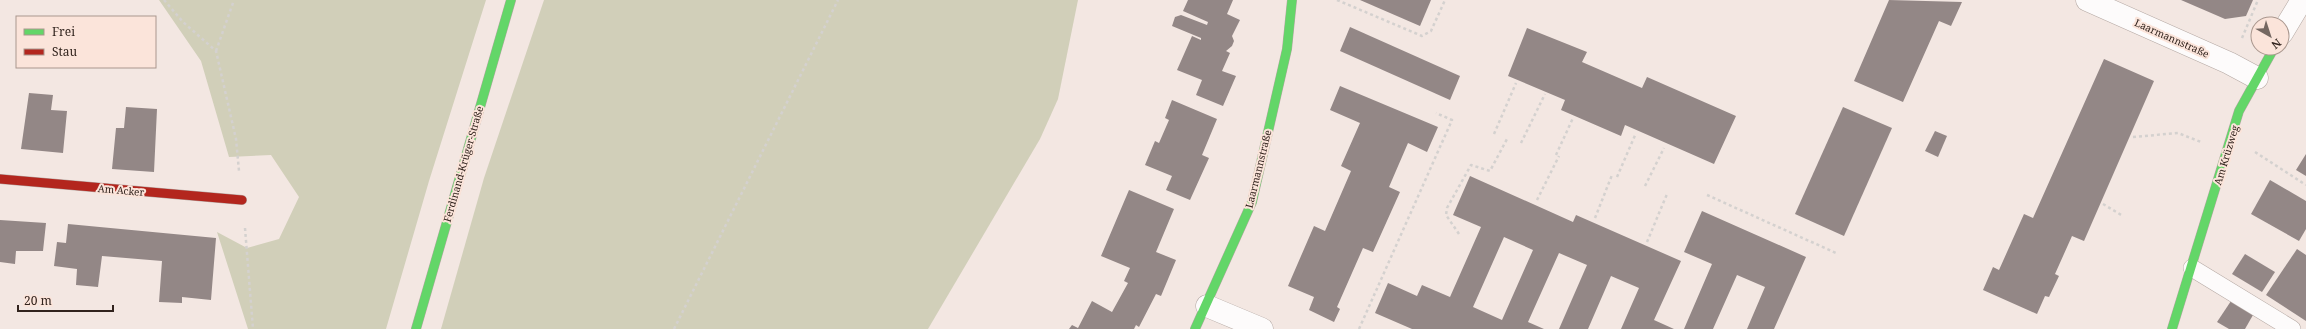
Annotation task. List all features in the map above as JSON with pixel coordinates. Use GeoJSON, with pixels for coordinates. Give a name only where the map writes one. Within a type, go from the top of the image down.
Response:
{"type":"FeatureCollection","features":[{"type":"Feature","properties":{"kind":"street","name":"Ferdinand-Krüger-Straße"},"geometry":{"type":"LineString","coordinates":[[416,329],[464,157],[512,0]]}},
{"type":"Feature","properties":{"kind":"street","name":"Laarmannstraße"},"geometry":{"type":"LineString","coordinates":[[1195,329],[1207,306],[1252,202],[1287,49],[1292,0]]}},
{"type":"Feature","properties":{"kind":"street","name":"Laarmannstraße"},"geometry":{"type":"LineString","coordinates":[[2087,0],[2229,63],[2257,78]]}},
{"type":"Feature","properties":{"kind":"street"},"geometry":{"type":"LineString","coordinates":[[2290,20],[2302,0]]}},
{"type":"Feature","properties":{"kind":"street","name":"Am Krüzweg"},"geometry":{"type":"LineString","coordinates":[[2172,329],[2239,111],[2269,56]]}},
{"type":"Feature","properties":{"kind":"street","name":"Am Acker"},"geometry":{"type":"LineString","coordinates":[[0,179],[242,200]]}},
{"type":"Feature","properties":{"kind":"street"},"geometry":{"type":"LineString","coordinates":[[1207,306],[1262,329]]}},
{"type":"Feature","properties":{"kind":"lane"},"geometry":{"type":"LineString","coordinates":[[2192,268],[2292,329]]}},
{"type":"Feature","properties":{"kind":"path"},"geometry":{"type":"LineString","coordinates":[[164,0],[183,22],[216,51]]}},
{"type":"Feature","properties":{"kind":"path"},"geometry":{"type":"LineString","coordinates":[[234,0],[216,51],[236,139],[253,329]]}},
{"type":"Feature","properties":{"kind":"path"},"geometry":{"type":"LineString","coordinates":[[674,329],[838,0]]}},
{"type":"Feature","properties":{"kind":"path"},"geometry":{"type":"LineString","coordinates":[[1337,0],[1422,36],[1431,32],[1445,0]]}},
{"type":"Feature","properties":{"kind":"path"},"geometry":{"type":"LineString","coordinates":[[2229,63],[2245,33],[2258,0]]}},
{"type":"Feature","properties":{"kind":"path"},"geometry":{"type":"LineString","coordinates":[[1494,134],[1516,83]]}},
{"type":"Feature","properties":{"kind":"path"},"geometry":{"type":"LineString","coordinates":[[1521,144],[1545,94]]}},
{"type":"Feature","properties":{"kind":"path"},"geometry":{"type":"LineString","coordinates":[[1359,329],[1452,120],[1436,113]]}},
{"type":"Feature","properties":{"kind":"path"},"geometry":{"type":"LineString","coordinates":[[1537,200],[1573,118]]}},
{"type":"Feature","properties":{"kind":"path"},"geometry":{"type":"LineString","coordinates":[[1617,177],[1636,133]]}},
{"type":"Feature","properties":{"kind":"path"},"geometry":{"type":"LineString","coordinates":[[2133,138],[2178,133],[2226,152]]}},
{"type":"Feature","properties":{"kind":"path"},"geometry":{"type":"LineString","coordinates":[[2231,136],[2306,185]]}},
{"type":"Feature","properties":{"kind":"path"},"geometry":{"type":"LineString","coordinates":[[1459,234],[1446,215],[1448,208],[1471,165],[1490,171],[1507,139]]}},
{"type":"Feature","properties":{"kind":"path"},"geometry":{"type":"LineString","coordinates":[[1645,186],[1664,148]]}},
{"type":"Feature","properties":{"kind":"path"},"geometry":{"type":"LineString","coordinates":[[1594,218],[1612,175]]}},
{"type":"Feature","properties":{"kind":"path"},"geometry":{"type":"LineString","coordinates":[[1646,242],[1667,194]]}},
{"type":"Feature","properties":{"kind":"path"},"geometry":{"type":"LineString","coordinates":[[1707,195],[1836,253]]}},
{"type":"Feature","properties":{"kind":"path"},"geometry":{"type":"LineString","coordinates":[[2103,204],[2123,216]]}},
{"type":"Feature","properties":{"kind":"shaded area"},"geometry":{"type":"Polygon","coordinates":[[[159,0],[486,0],[429,181],[386,329],[248,329],[217,232],[247,248],[279,239],[299,197],[271,155],[229,157],[201,61],[159,0]]]}},
{"type":"Feature","properties":{"kind":"shaded area"},"geometry":{"type":"Polygon","coordinates":[[[544,0],[1078,0],[1058,99],[1040,139],[928,329],[441,329],[484,178],[544,0]]]}},
{"type":"Feature","properties":{"kind":"building"},"geometry":{"type":"Polygon","coordinates":[[[1188,0],[1233,0],[1227,14],[1240,20],[1232,36],[1234,41],[1232,46],[1226,51],[1230,53],[1222,71],[1236,76],[1223,106],[1196,95],[1202,80],[1177,70],[1192,36],[1201,40],[1201,38],[1172,26],[1175,17],[1181,15],[1207,25],[1208,22],[1183,11],[1188,0]]]}},
{"type":"Feature","properties":{"kind":"building"},"geometry":{"type":"Polygon","coordinates":[[[1360,0],[1431,0],[1420,26],[1360,0]]]}},
{"type":"Feature","properties":{"kind":"building"},"geometry":{"type":"Polygon","coordinates":[[[1889,0],[1962,2],[1951,26],[1939,21],[1903,102],[1854,81],[1889,0]]]}},
{"type":"Feature","properties":{"kind":"building"},"geometry":{"type":"Polygon","coordinates":[[[2181,0],[2253,0],[2246,16],[2225,19],[2181,0]]]}},
{"type":"Feature","properties":{"kind":"building"},"geometry":{"type":"Polygon","coordinates":[[[1350,27],[1460,76],[1450,100],[1340,51],[1350,27]]]}},
{"type":"Feature","properties":{"kind":"building"},"geometry":{"type":"Polygon","coordinates":[[[1527,28],[1587,52],[1582,62],[1642,88],[1647,77],[1736,116],[1714,164],[1625,125],[1621,136],[1561,110],[1565,100],[1508,76],[1527,28]]]}},
{"type":"Feature","properties":{"kind":"building"},"geometry":{"type":"Polygon","coordinates":[[[2104,59],[2154,81],[2084,241],[2072,236],[2055,274],[2059,276],[2049,297],[2045,296],[2037,314],[1983,290],[1993,267],[1999,270],[2024,214],[2033,218],[2104,59]]]}},
{"type":"Feature","properties":{"kind":"building"},"geometry":{"type":"Polygon","coordinates":[[[1340,86],[1438,127],[1427,152],[1408,143],[1389,187],[1400,192],[1373,252],[1363,248],[1337,307],[1340,309],[1334,322],[1309,310],[1314,297],[1288,286],[1314,226],[1325,231],[1351,171],[1341,166],[1360,123],[1330,110],[1340,86]]]}},
{"type":"Feature","properties":{"kind":"building"},"geometry":{"type":"Polygon","coordinates":[[[29,93],[53,95],[51,110],[67,111],[63,153],[21,149],[29,93]]]}},
{"type":"Feature","properties":{"kind":"building"},"geometry":{"type":"Polygon","coordinates":[[[1172,100],[1217,119],[1202,155],[1209,158],[1190,200],[1166,190],[1172,176],[1145,165],[1155,141],[1159,143],[1169,120],[1165,118],[1172,100]]]}},
{"type":"Feature","properties":{"kind":"building"},"geometry":{"type":"Polygon","coordinates":[[[126,107],[157,109],[154,172],[112,169],[116,128],[124,128],[126,107]]]}},
{"type":"Feature","properties":{"kind":"building"},"geometry":{"type":"Polygon","coordinates":[[[1843,107],[1892,128],[1844,236],[1795,214],[1843,107]]]}},
{"type":"Feature","properties":{"kind":"building"},"geometry":{"type":"Polygon","coordinates":[[[1935,131],[1947,136],[1938,157],[1925,151],[1935,131]]]}},
{"type":"Feature","properties":{"kind":"building"},"geometry":{"type":"Polygon","coordinates":[[[2306,154],[2306,176],[2296,170],[2306,154]]]}},
{"type":"Feature","properties":{"kind":"building"},"geometry":{"type":"Polygon","coordinates":[[[1470,176],[1573,222],[1576,215],[1681,261],[1654,320],[1674,329],[1621,329],[1639,288],[1611,276],[1588,329],[1559,329],[1587,265],[1559,253],[1528,322],[1544,329],[1412,329],[1375,313],[1388,283],[1417,296],[1422,285],[1450,297],[1481,227],[1453,215],[1470,176]],[[1504,237],[1473,307],[1502,320],[1533,250],[1504,237]]]}},
{"type":"Feature","properties":{"kind":"building"},"geometry":{"type":"Polygon","coordinates":[[[2270,180],[2306,201],[2306,229],[2299,241],[2251,214],[2270,180]]]}},
{"type":"Feature","properties":{"kind":"building"},"geometry":{"type":"Polygon","coordinates":[[[1129,190],[1174,209],[1156,252],[1176,260],[1161,296],[1156,294],[1139,327],[1136,325],[1134,329],[1069,329],[1072,325],[1078,328],[1092,301],[1112,312],[1128,283],[1124,281],[1130,268],[1101,256],[1129,190]]]}},
{"type":"Feature","properties":{"kind":"building"},"geometry":{"type":"Polygon","coordinates":[[[1702,211],[1806,257],[1774,329],[1747,329],[1765,287],[1737,275],[1713,329],[1684,329],[1712,264],[1684,252],[1702,211]]]}},
{"type":"Feature","properties":{"kind":"building"},"geometry":{"type":"Polygon","coordinates":[[[0,220],[46,223],[43,251],[16,251],[15,264],[0,262],[0,220]]]}},
{"type":"Feature","properties":{"kind":"building"},"geometry":{"type":"Polygon","coordinates":[[[68,224],[216,238],[211,300],[182,297],[182,303],[159,302],[162,261],[102,256],[98,287],[76,285],[77,269],[54,266],[57,242],[66,243],[68,224]]]}},
{"type":"Feature","properties":{"kind":"building"},"geometry":{"type":"Polygon","coordinates":[[[2297,249],[2306,255],[2306,321],[2266,295],[2297,249]]]}},
{"type":"Feature","properties":{"kind":"building"},"geometry":{"type":"Polygon","coordinates":[[[2245,254],[2275,272],[2262,292],[2232,274],[2245,254]]]}},
{"type":"Feature","properties":{"kind":"building"},"geometry":{"type":"Polygon","coordinates":[[[2231,301],[2253,315],[2245,329],[2229,329],[2217,322],[2231,301]]]}},
{"type":"Feature","properties":{"kind":"traffic: fast"},"geometry":{"type":"LineString","coordinates":[[416,329],[511,0]]}},
{"type":"Feature","properties":{"kind":"traffic: fast"},"geometry":{"type":"LineString","coordinates":[[1195,329],[1252,202],[1287,49],[1292,0]]}},
{"type":"Feature","properties":{"kind":"traffic: fast"},"geometry":{"type":"LineString","coordinates":[[2172,329],[2239,111],[2270,56]]}},
{"type":"Feature","properties":{"kind":"traffic: jam"},"geometry":{"type":"LineString","coordinates":[[0,179],[242,200]]}}]}
